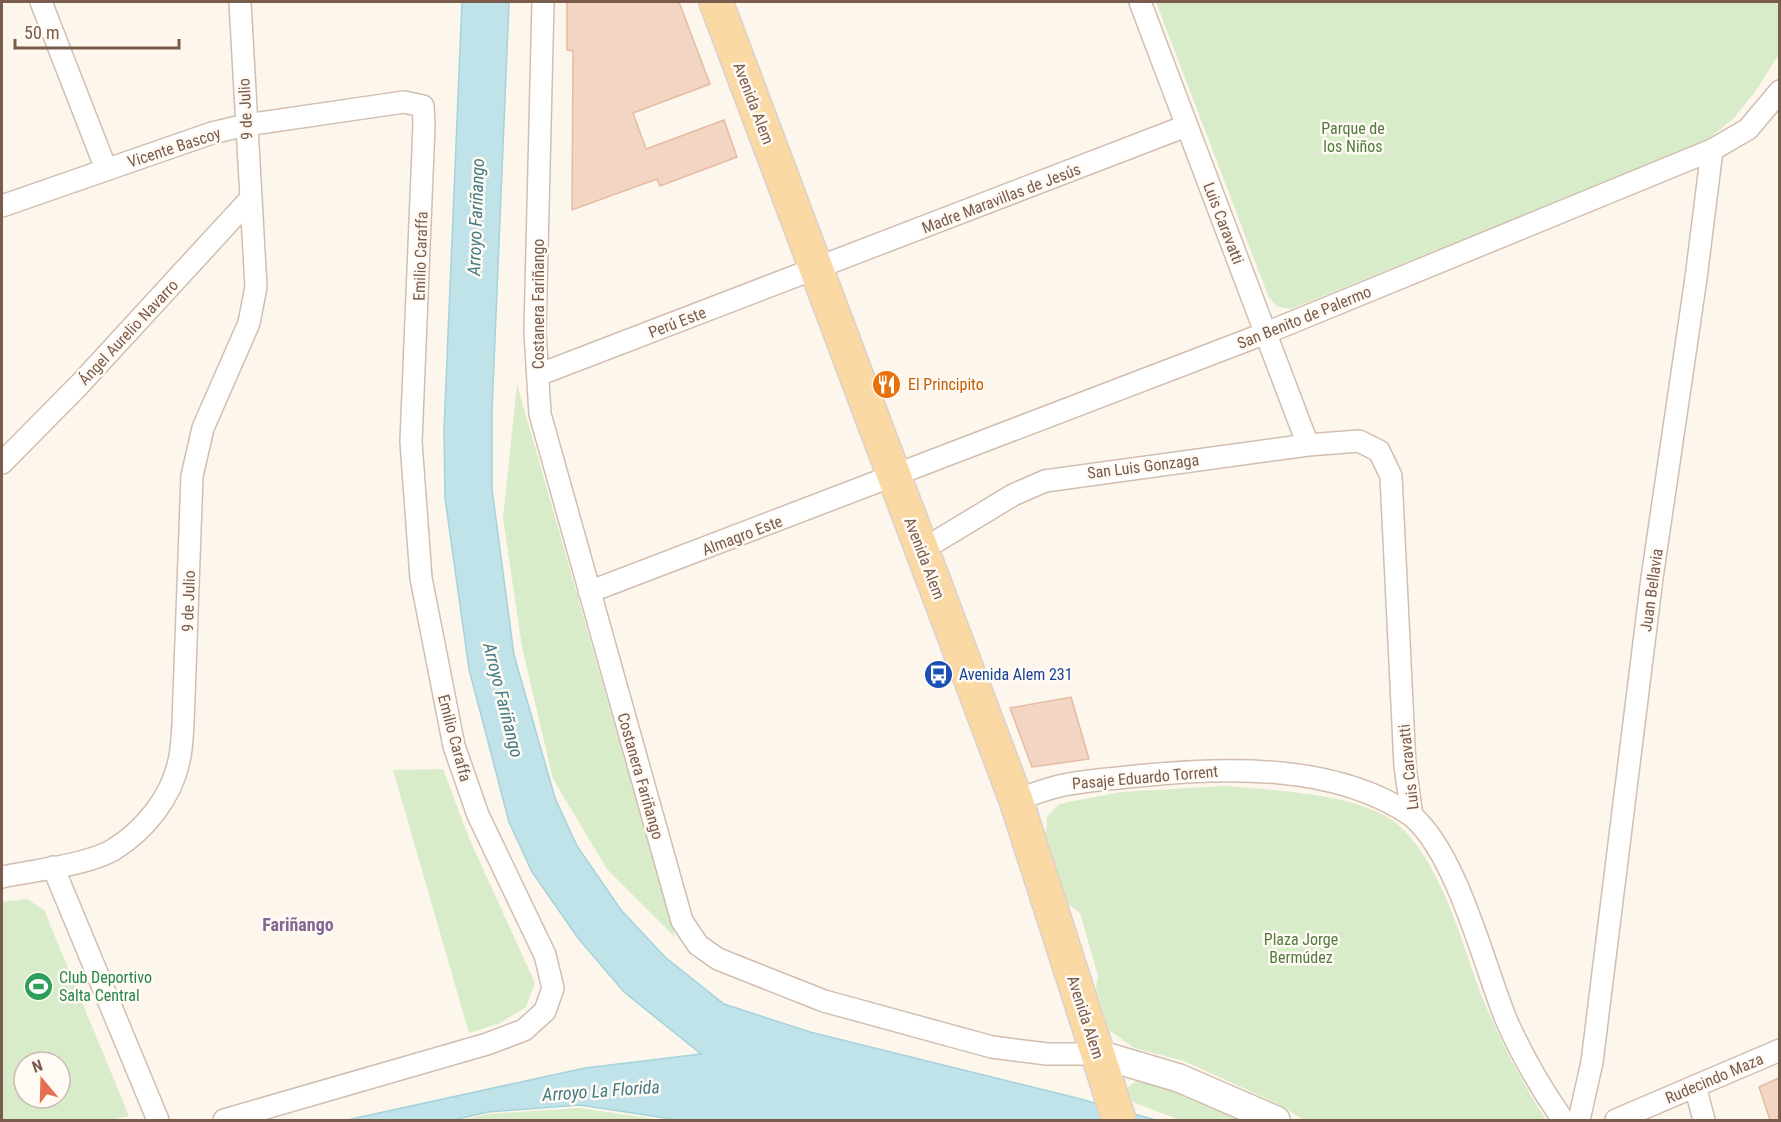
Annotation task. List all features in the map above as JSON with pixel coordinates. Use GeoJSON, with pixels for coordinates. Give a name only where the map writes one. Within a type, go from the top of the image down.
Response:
{"type":"FeatureCollection","features":[{"type":"Feature","properties":{"kind":"main road","name":"Avenida Alem"},"geometry":{"type":"LineString","coordinates":[[716,2],[1016,800],[1119,1120]]}},
{"type":"Feature","properties":{"kind":"street"},"geometry":{"type":"LineString","coordinates":[[41,2],[106,169]]}},
{"type":"Feature","properties":{"kind":"street","name":"9 de Julio"},"geometry":{"type":"LineString","coordinates":[[2,877],[53,867],[112,850],[144,825],[164,803],[179,761],[183,724],[192,476],[203,428],[249,323],[256,287],[240,2]]}},
{"type":"Feature","properties":{"kind":"street","name":"Costanera Fariñango"},"geometry":{"type":"LineString","coordinates":[[543,2],[535,332],[540,414],[682,921],[698,945],[718,959],[824,1001],[992,1047],[1047,1054],[1098,1054],[1179,1078],[1276,1120]]}},
{"type":"Feature","properties":{"kind":"street","name":"Luis Caravatti"},"geometry":{"type":"LineString","coordinates":[[1140,2],[1308,445]]}},
{"type":"Feature","properties":{"kind":"street"},"geometry":{"type":"LineString","coordinates":[[1712,150],[1748,129],[1779,91]]}},
{"type":"Feature","properties":{"kind":"street","name":"Vicente Bascoy"},"geometry":{"type":"LineString","coordinates":[[2,206],[212,133],[246,125],[404,102],[423,106]]}},
{"type":"Feature","properties":{"kind":"street","name":"Emilio Caraffa"},"geometry":{"type":"LineString","coordinates":[[224,1120],[487,1044],[524,1030],[545,1011],[553,988],[545,955],[478,815],[454,746],[421,578],[411,442],[424,148],[423,106]]}},
{"type":"Feature","properties":{"kind":"street","name":"Madre Maravillas de Jesús"},"geometry":{"type":"LineString","coordinates":[[816,270],[1186,126]]}},
{"type":"Feature","properties":{"kind":"street","name":"San Benito de Palermo"},"geometry":{"type":"LineString","coordinates":[[894,477],[1266,333],[1712,150]]}},
{"type":"Feature","properties":{"kind":"street","name":"Juan Bellavia"},"geometry":{"type":"LineString","coordinates":[[1579,1120],[1592,1062],[1652,578],[1696,278],[1712,150]]}},
{"type":"Feature","properties":{"kind":"street","name":"Ángel Aurelio Navarro"},"geometry":{"type":"LineString","coordinates":[[2,463],[80,384],[251,198]]}},
{"type":"Feature","properties":{"kind":"street","name":"Perú Este"},"geometry":{"type":"LineString","coordinates":[[538,375],[816,270]]}},
{"type":"Feature","properties":{"kind":"street","name":"San Luis Gonzaga"},"geometry":{"type":"LineString","coordinates":[[922,550],[1013,495],[1045,481],[1308,445],[1359,441],[1379,451]]}},
{"type":"Feature","properties":{"kind":"street","name":"Luis Caravatti"},"geometry":{"type":"LineString","coordinates":[[1379,451],[1391,476],[1405,766],[1412,816],[1428,829],[1445,859],[1506,1018],[1534,1080],[1563,1120]]}},
{"type":"Feature","properties":{"kind":"street","name":"Almagro Este"},"geometry":{"type":"LineString","coordinates":[[589,592],[894,477]]}},
{"type":"Feature","properties":{"kind":"street","name":"Pasaje Eduardo Torrent"},"geometry":{"type":"LineString","coordinates":[[1016,800],[1062,785],[1092,781],[1201,770],[1261,771],[1313,777],[1401,808],[1412,816]]}},
{"type":"Feature","properties":{"kind":"street"},"geometry":{"type":"LineString","coordinates":[[53,867],[158,1120]]}},
{"type":"Feature","properties":{"kind":"street","name":"Rudecindo Maza"},"geometry":{"type":"LineString","coordinates":[[1616,1120],[1779,1050]]}},
{"type":"Feature","properties":{"kind":"street"},"geometry":{"type":"LineString","coordinates":[[1695,1086],[1704,1120]]}},
{"type":"Feature","properties":{"kind":"green space","name":"Parque de los Niños"},"geometry":{"type":"Polygon","coordinates":[[[1156,2],[1779,2],[1779,54],[1755,92],[1733,119],[1705,141],[1291,309],[1278,307],[1269,298],[1156,2]]]}},
{"type":"Feature","properties":{"kind":"green space"},"geometry":{"type":"Polygon","coordinates":[[[517,384],[675,937],[607,869],[553,779],[522,647],[503,518],[517,384]]]}},
{"type":"Feature","properties":{"kind":"green space"},"geometry":{"type":"Polygon","coordinates":[[[443,769],[469,838],[535,983],[526,1007],[498,1024],[469,1033],[393,770],[443,769]]]}},
{"type":"Feature","properties":{"kind":"green space","name":"Plaza Jorge Bermúdez"},"geometry":{"type":"Polygon","coordinates":[[[1224,786],[1287,791],[1334,798],[1376,811],[1392,820],[1409,836],[1437,879],[1459,930],[1485,1004],[1521,1078],[1546,1120],[1304,1120],[1278,1104],[1184,1061],[1134,1048],[1109,1030],[1096,988],[1098,976],[1080,913],[1068,904],[1046,834],[1047,817],[1059,804],[1121,792],[1224,786]]]}},
{"type":"Feature","properties":{"kind":"green space","name":"Club Deportivo Salta Central"},"geometry":{"type":"Polygon","coordinates":[[[27,899],[44,910],[129,1116],[111,1120],[2,1120],[2,902],[27,899]]]}},
{"type":"Feature","properties":{"kind":"green space"},"geometry":{"type":"Polygon","coordinates":[[[1137,1080],[1176,1092],[1244,1120],[1180,1120],[1133,1102],[1127,1088],[1137,1080]]]}},
{"type":"Feature","properties":{"kind":"green space"},"geometry":{"type":"Polygon","coordinates":[[[579,1108],[662,1120],[461,1120],[487,1114],[579,1108]]]}},
{"type":"Feature","properties":{"kind":"water"},"geometry":{"type":"Polygon","coordinates":[[[462,2],[509,2],[492,411],[492,489],[514,655],[555,798],[577,846],[621,910],[665,957],[724,1004],[810,1032],[1073,1097],[1156,1120],[678,1120],[580,1105],[488,1112],[453,1120],[347,1120],[585,1068],[701,1054],[624,992],[578,938],[532,872],[509,822],[469,669],[445,498],[444,430],[462,2]]]}},
{"type":"Feature","properties":{"kind":"building"},"geometry":{"type":"Polygon","coordinates":[[[567,2],[679,2],[710,84],[633,113],[646,149],[724,120],[737,157],[660,186],[657,179],[572,210],[573,51],[567,50],[567,2]]]}},
{"type":"Feature","properties":{"kind":"building"},"geometry":{"type":"Polygon","coordinates":[[[1071,697],[1089,759],[1032,767],[1010,708],[1071,697]]]}},
{"type":"Feature","properties":{"kind":"building"},"geometry":{"type":"Polygon","coordinates":[[[1779,1078],[1779,1120],[1770,1120],[1759,1087],[1779,1078]]]}},
{"type":"Feature","properties":{"kind":"place","name":"El Principito"},"geometry":{"type":"Point","coordinates":[887,384]}},
{"type":"Feature","properties":{"kind":"place","name":"Avenida Alem 231"},"geometry":{"type":"Point","coordinates":[938,674]}},
{"type":"Feature","properties":{"kind":"place","name":"Club Deportivo Salta Central"},"geometry":{"type":"Point","coordinates":[38,986]}},
{"type":"Feature","properties":{"kind":"district","name":"Fariñango"},"geometry":{"type":"Point","coordinates":[298,925]}},
{"type":"Feature","properties":{"kind":"water label","name":"Arroyo Fariñango"},"geometry":{"type":"Point","coordinates":[476,217]}},
{"type":"Feature","properties":{"kind":"water label","name":"Arroyo Fariñango"},"geometry":{"type":"Point","coordinates":[503,700]}},
{"type":"Feature","properties":{"kind":"water label","name":"Arroyo La Florida"},"geometry":{"type":"Point","coordinates":[601,1091]}}]}
